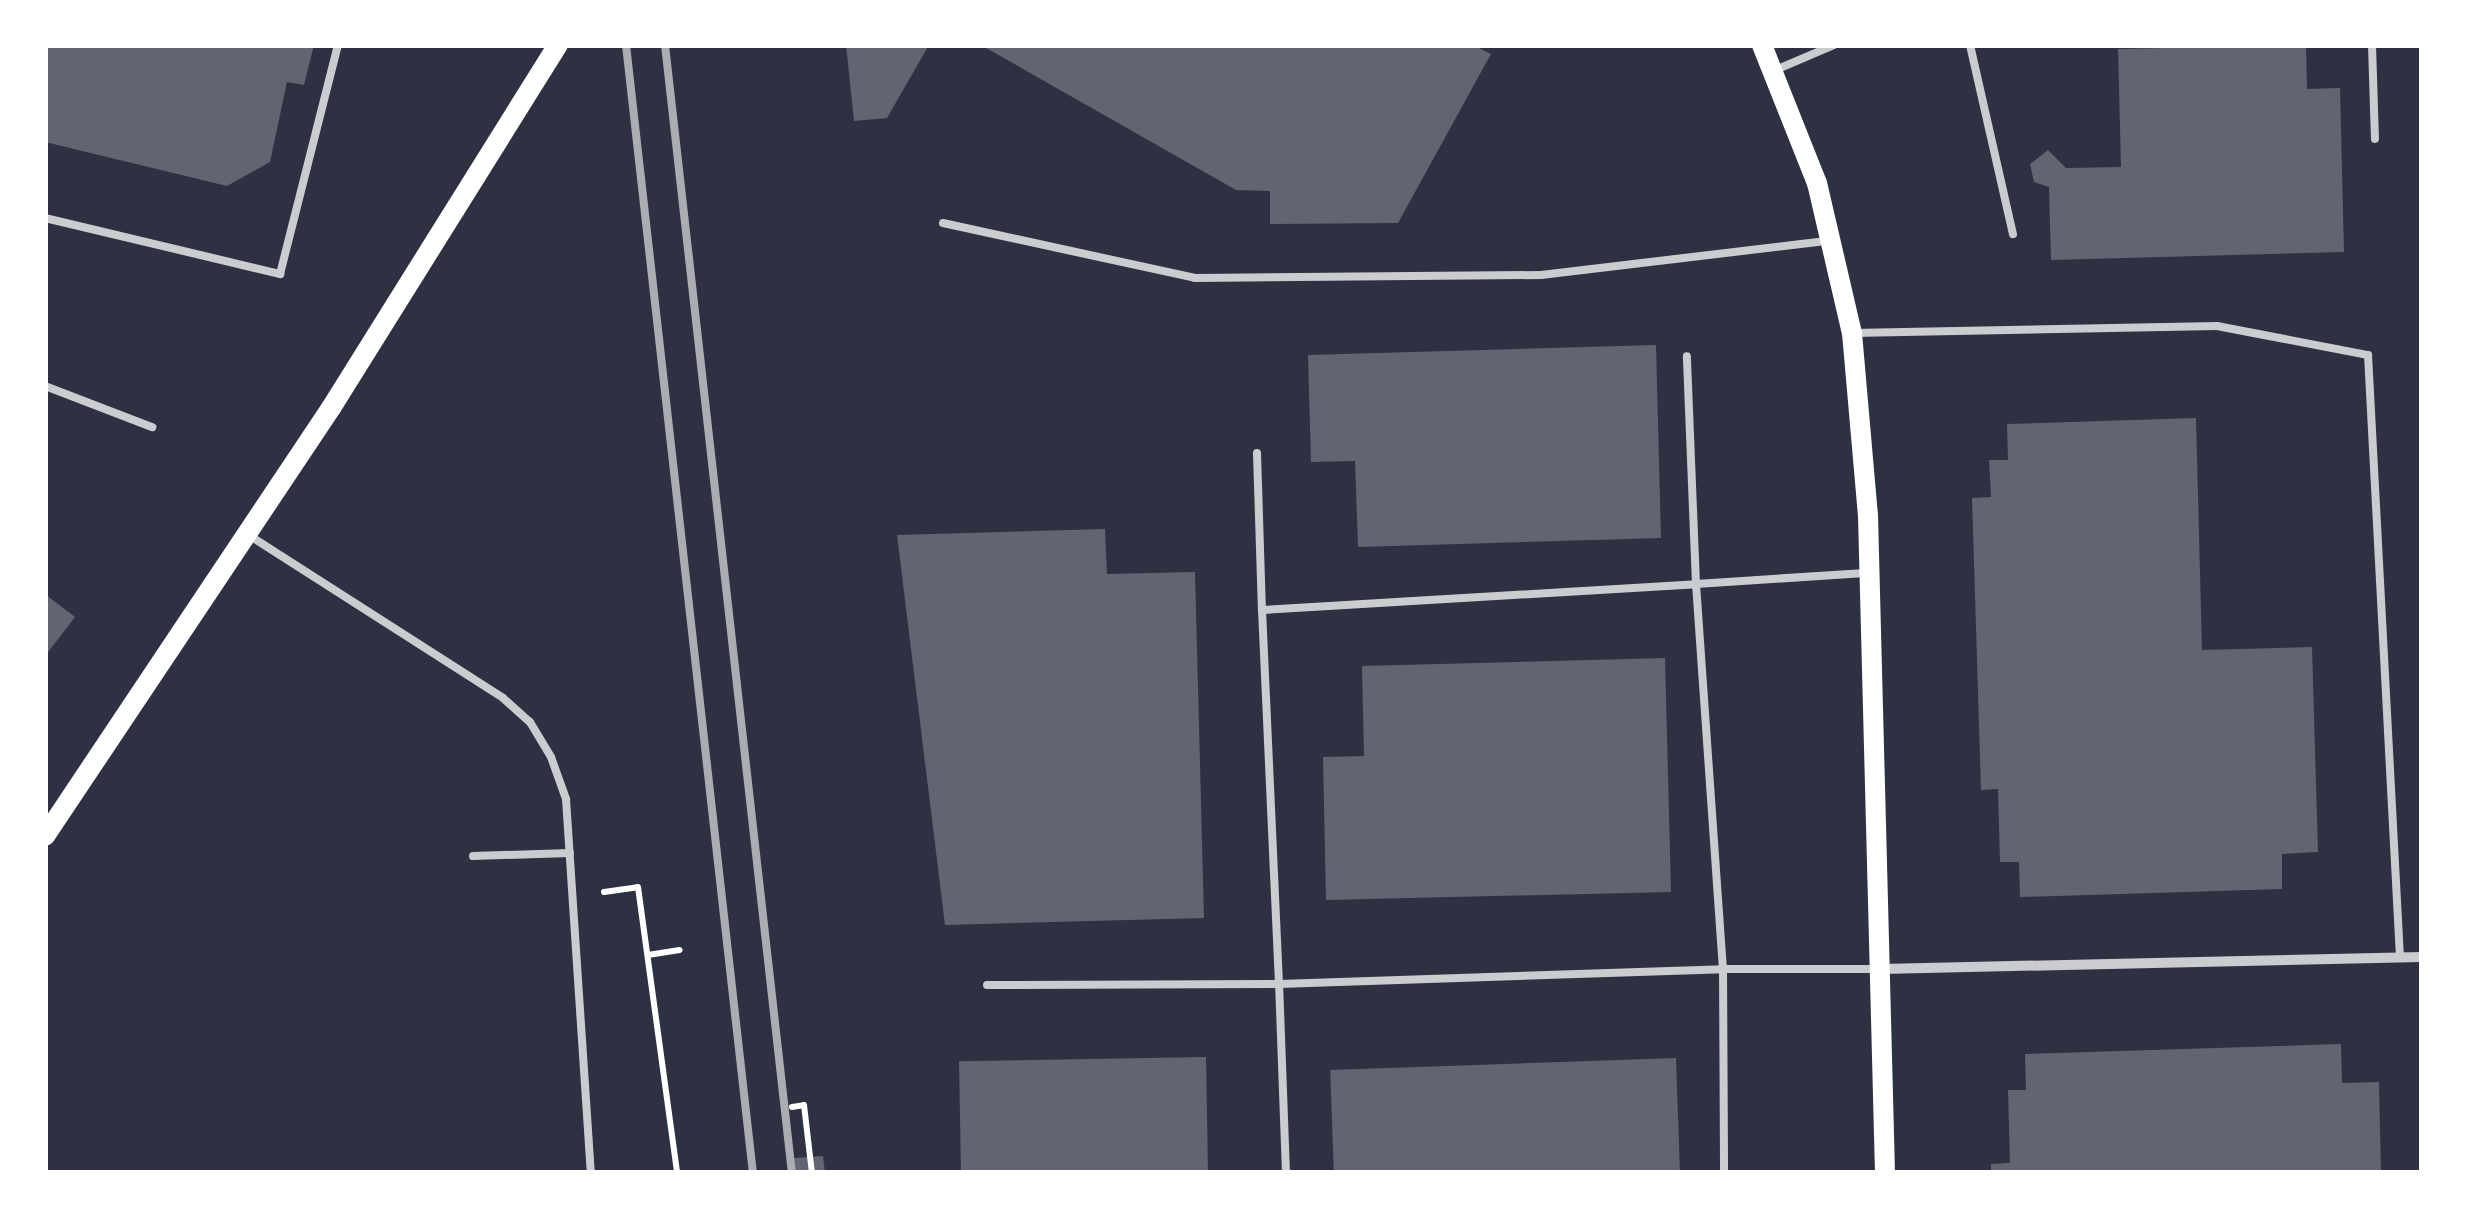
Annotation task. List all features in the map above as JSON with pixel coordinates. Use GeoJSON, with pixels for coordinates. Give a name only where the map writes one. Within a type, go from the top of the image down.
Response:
{"type":"FeatureCollection","features":[{"type":"Feature","properties":{"kind":"main road"},"geometry":{"type":"LineString","coordinates":[[45,836],[247,534],[558,45]]}},
{"type":"Feature","properties":{"kind":"main road"},"geometry":{"type":"LineString","coordinates":[[1762,45],[1817,183],[1852,333],[1870,573],[1884,1173]]}},
{"type":"Feature","properties":{"kind":"street"},"geometry":{"type":"LineString","coordinates":[[1880,970],[2422,957]]}},
{"type":"Feature","properties":{"kind":"lane"},"geometry":{"type":"LineString","coordinates":[[45,218],[280,274],[338,45]]}},
{"type":"Feature","properties":{"kind":"lane"},"geometry":{"type":"LineString","coordinates":[[1773,71],[1834,45]]}},
{"type":"Feature","properties":{"kind":"lane"},"geometry":{"type":"LineString","coordinates":[[1970,45],[2012,234]]}},
{"type":"Feature","properties":{"kind":"lane"},"geometry":{"type":"LineString","coordinates":[[2372,45],[2375,139]]}},
{"type":"Feature","properties":{"kind":"lane"},"geometry":{"type":"LineString","coordinates":[[943,223],[1194,278],[1542,275],[1830,240]]}},
{"type":"Feature","properties":{"kind":"lane"},"geometry":{"type":"LineString","coordinates":[[1852,333],[2217,326],[2368,355],[2400,957]]}},
{"type":"Feature","properties":{"kind":"lane"},"geometry":{"type":"LineString","coordinates":[[1687,356],[1696,584],[1724,969],[1724,1173]]}},
{"type":"Feature","properties":{"kind":"lane"},"geometry":{"type":"LineString","coordinates":[[45,386],[152,427]]}},
{"type":"Feature","properties":{"kind":"lane"},"geometry":{"type":"LineString","coordinates":[[1257,453],[1286,1173]]}},
{"type":"Feature","properties":{"kind":"lane"},"geometry":{"type":"LineString","coordinates":[[247,534],[530,722],[566,799],[592,1173]]}},
{"type":"Feature","properties":{"kind":"lane"},"geometry":{"type":"LineString","coordinates":[[1262,610],[1870,573]]}},
{"type":"Feature","properties":{"kind":"lane"},"geometry":{"type":"LineString","coordinates":[[473,856],[570,853]]}},
{"type":"Feature","properties":{"kind":"lane"},"geometry":{"type":"LineString","coordinates":[[987,985],[1279,984],[1724,969],[1880,970]]}},
{"type":"Feature","properties":{"kind":"path"},"geometry":{"type":"LineString","coordinates":[[604,892],[638,888],[677,1173]]}},
{"type":"Feature","properties":{"kind":"path"},"geometry":{"type":"LineString","coordinates":[[648,956],[680,950]]}},
{"type":"Feature","properties":{"kind":"path"},"geometry":{"type":"LineString","coordinates":[[792,1107],[804,1106],[812,1173]]}},
{"type":"Feature","properties":{"kind":"building"},"geometry":{"type":"Polygon","coordinates":[[[45,45],[314,45],[304,85],[287,82],[270,162],[227,186],[45,142],[45,45]]]}},
{"type":"Feature","properties":{"kind":"building"},"geometry":{"type":"Polygon","coordinates":[[[846,45],[929,45],[887,118],[854,121],[846,45]]]}},
{"type":"Feature","properties":{"kind":"building"},"geometry":{"type":"Polygon","coordinates":[[[981,45],[1473,45],[1491,54],[1398,223],[1270,224],[1270,191],[1236,190],[981,45]]]}},
{"type":"Feature","properties":{"kind":"building"},"geometry":{"type":"Polygon","coordinates":[[[2306,45],[2307,89],[2340,88],[2344,252],[2051,260],[2049,187],[2034,182],[2030,164],[2048,150],[2066,168],[2121,167],[2118,49],[2306,45]]]}},
{"type":"Feature","properties":{"kind":"building"},"geometry":{"type":"Polygon","coordinates":[[[1656,345],[1661,538],[1358,547],[1355,461],[1311,462],[1308,355],[1656,345]]]}},
{"type":"Feature","properties":{"kind":"building"},"geometry":{"type":"Polygon","coordinates":[[[2196,418],[2202,650],[2312,647],[2318,852],[2282,854],[2282,889],[2020,897],[2019,862],[2000,862],[1998,789],[1981,790],[1972,498],[1991,497],[1989,460],[2008,460],[2007,424],[2196,418]]]}},
{"type":"Feature","properties":{"kind":"building"},"geometry":{"type":"Polygon","coordinates":[[[1105,529],[1107,574],[1195,572],[1204,918],[945,925],[897,535],[1105,529]]]}},
{"type":"Feature","properties":{"kind":"building"},"geometry":{"type":"Polygon","coordinates":[[[45,594],[75,617],[45,656],[45,594]]]}},
{"type":"Feature","properties":{"kind":"building"},"geometry":{"type":"Polygon","coordinates":[[[1665,658],[1671,892],[1326,900],[1323,757],[1364,756],[1362,666],[1665,658]]]}},
{"type":"Feature","properties":{"kind":"building"},"geometry":{"type":"Polygon","coordinates":[[[2341,1044],[2342,1083],[2379,1082],[2381,1173],[1991,1173],[1991,1164],[2010,1163],[2008,1090],[2026,1090],[2025,1054],[2341,1044]]]}},
{"type":"Feature","properties":{"kind":"building"},"geometry":{"type":"Polygon","coordinates":[[[1206,1057],[1208,1173],[961,1173],[959,1061],[1206,1057]]]}},
{"type":"Feature","properties":{"kind":"building"},"geometry":{"type":"Polygon","coordinates":[[[1676,1058],[1680,1173],[1334,1173],[1330,1070],[1676,1058]]]}},
{"type":"Feature","properties":{"kind":"building"},"geometry":{"type":"Polygon","coordinates":[[[823,1156],[825,1173],[795,1173],[794,1158],[823,1156]]]}},
{"type":"Feature","properties":{"kind":"railway"},"geometry":{"type":"LineString","coordinates":[[626,45],[753,1173]]}},
{"type":"Feature","properties":{"kind":"railway"},"geometry":{"type":"LineString","coordinates":[[665,45],[792,1173]]}}]}
